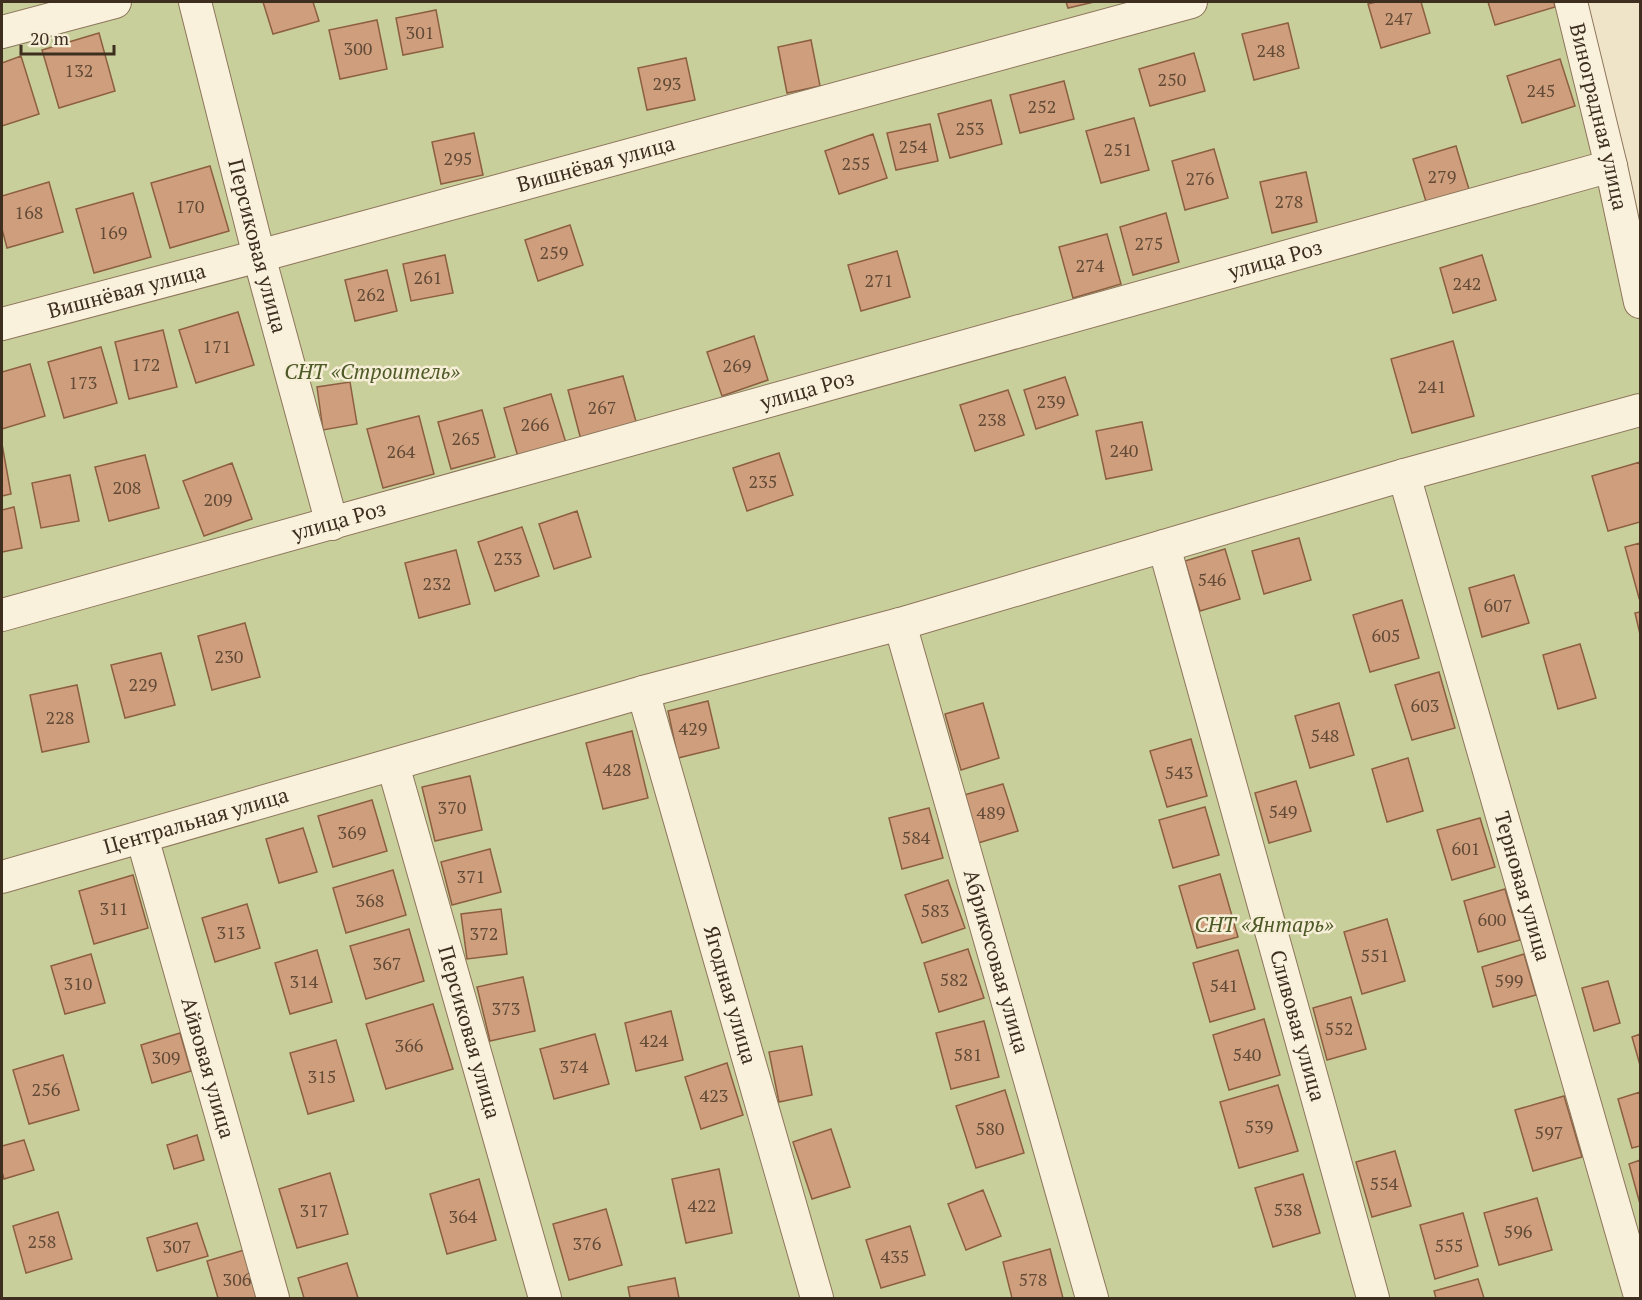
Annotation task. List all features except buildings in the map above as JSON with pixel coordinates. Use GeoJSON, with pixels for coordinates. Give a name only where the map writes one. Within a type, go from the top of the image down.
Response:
{"type":"FeatureCollection","features":[{"type":"Feature","properties":{"kind":"street"},"geometry":{"type":"LineString","coordinates":[[2,33],[115,2]]}},
{"type":"Feature","properties":{"kind":"street","name":"Персиковая улица"},"geometry":{"type":"LineString","coordinates":[[195,2],[259,256],[332,524]]}},
{"type":"Feature","properties":{"kind":"street","name":"Вишнёвая улица"},"geometry":{"type":"LineString","coordinates":[[2,324],[1191,2]]}},
{"type":"Feature","properties":{"kind":"street","name":"Виноградная улица"},"geometry":{"type":"LineString","coordinates":[[1572,2],[1641,303]]}},
{"type":"Feature","properties":{"kind":"street","name":"улица Роз"},"geometry":{"type":"LineString","coordinates":[[2,615],[1611,166]]}},
{"type":"Feature","properties":{"kind":"street","name":"Центральная улица"},"geometry":{"type":"LineString","coordinates":[[2,877],[643,692],[900,624],[1404,475],[1641,410]]}},
{"type":"Feature","properties":{"kind":"street","name":"Терновая улица"},"geometry":{"type":"LineString","coordinates":[[1404,475],[1641,1296]]}},
{"type":"Feature","properties":{"kind":"street","name":"Сливовая улица"},"geometry":{"type":"LineString","coordinates":[[1164,546],[1373,1299]]}},
{"type":"Feature","properties":{"kind":"street","name":"Абрикосовая улица"},"geometry":{"type":"LineString","coordinates":[[900,624],[1092,1299]]}},
{"type":"Feature","properties":{"kind":"street","name":"Ягодная улица"},"geometry":{"type":"LineString","coordinates":[[643,692],[817,1299]]}},
{"type":"Feature","properties":{"kind":"street","name":"Персиковая улица"},"geometry":{"type":"LineString","coordinates":[[393,765],[545,1299]]}},
{"type":"Feature","properties":{"kind":"street","name":"Айвовая улица"},"geometry":{"type":"LineString","coordinates":[[142,837],[273,1299]]}},
{"type":"Feature","properties":{"kind":"green space"},"geometry":{"type":"Polygon","coordinates":[[[2,2],[1571,2],[1640,275],[1640,1298],[2,1298],[2,2]]]}},
{"type":"Feature","properties":{"kind":"park label","name":"СНТ «Строитель»"},"geometry":{"type":"Point","coordinates":[372,372]}},
{"type":"Feature","properties":{"kind":"park label","name":"СНТ «Янтарь»"},"geometry":{"type":"Point","coordinates":[1264,925]}}]}
